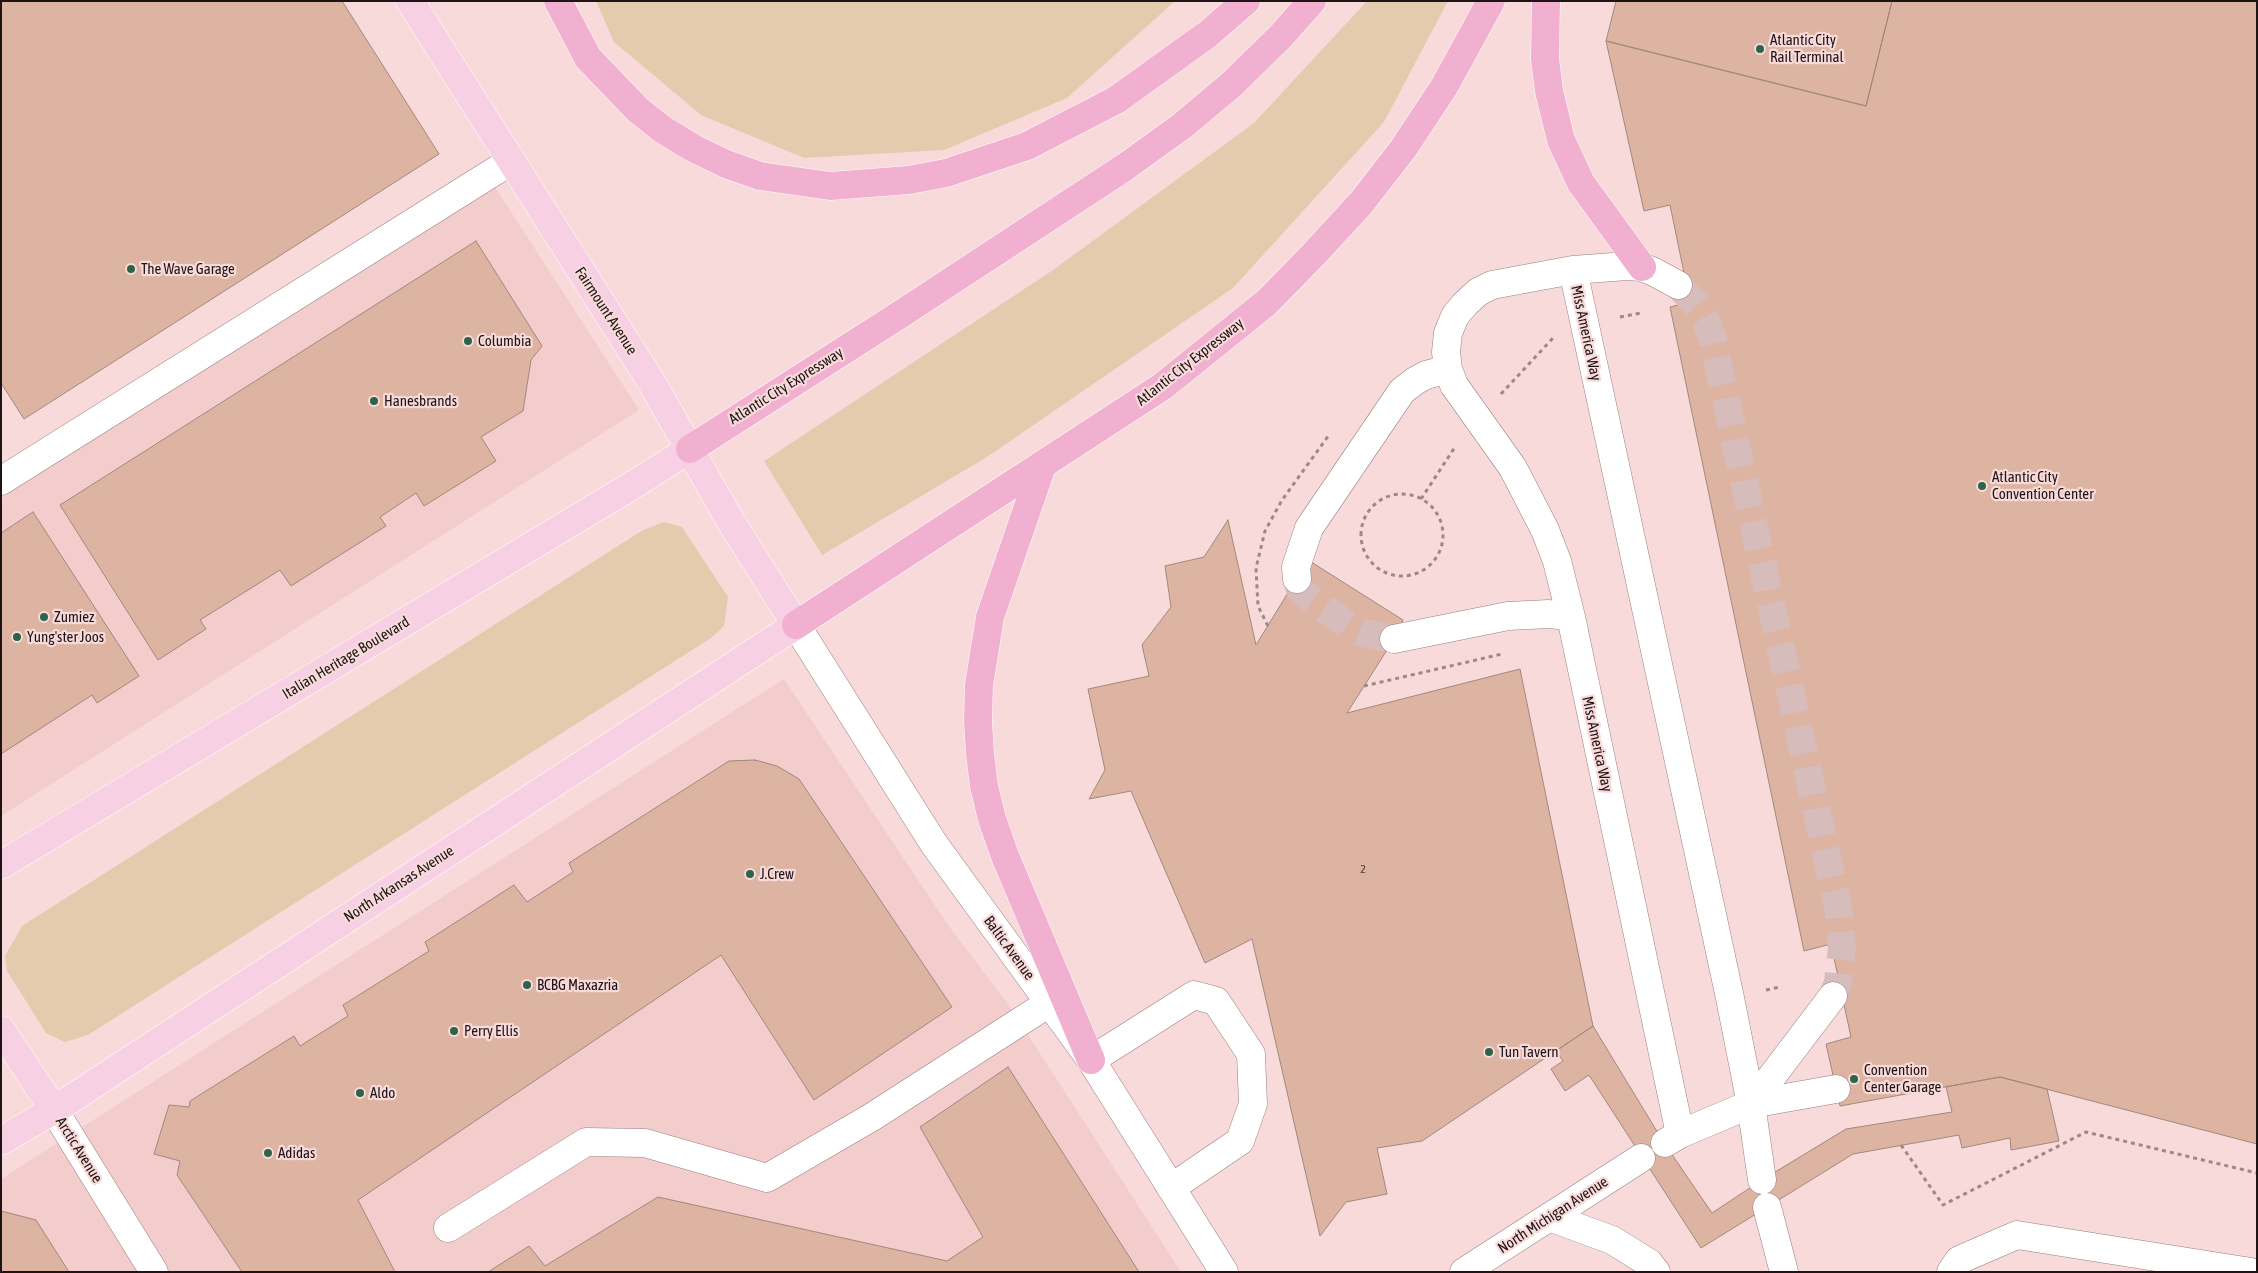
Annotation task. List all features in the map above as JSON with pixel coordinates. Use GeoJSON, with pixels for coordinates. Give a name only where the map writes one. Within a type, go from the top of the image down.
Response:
{"type":"FeatureCollection","features":[{"type":"Feature","properties":{"kind":"highway"},"geometry":{"type":"LineString","coordinates":[[558,1],[588,58],[631,104],[662,129],[693,148],[726,164],[760,176],[830,186],[909,180],[962,168],[1027,146],[1116,100],[1208,34],[1246,1]]}},
{"type":"Feature","properties":{"kind":"highway","name":"Atlantic City Expressway"},"geometry":{"type":"LineString","coordinates":[[690,449],[904,312],[1174,132],[1232,84],[1281,36],[1312,1]]}},
{"type":"Feature","properties":{"kind":"highway","name":"Atlantic City Expressway"},"geometry":{"type":"LineString","coordinates":[[796,625],[1042,466],[1170,380],[1267,302],[1361,203],[1404,149],[1444,88],[1491,1]]}},
{"type":"Feature","properties":{"kind":"highway"},"geometry":{"type":"LineString","coordinates":[[1546,1],[1544,36],[1548,83],[1561,140],[1581,184],[1642,267]]}},
{"type":"Feature","properties":{"kind":"highway"},"geometry":{"type":"LineString","coordinates":[[1042,466],[990,617],[979,685],[978,720],[980,754],[984,786],[992,819],[1005,856],[1091,1060]]}},
{"type":"Feature","properties":{"kind":"main road","name":"Fairmount Avenue"},"geometry":{"type":"LineString","coordinates":[[410,1],[652,383],[731,522],[796,625]]}},
{"type":"Feature","properties":{"kind":"main road","name":"Italian Heritage Boulevard"},"geometry":{"type":"LineString","coordinates":[[1,865],[690,449]]}},
{"type":"Feature","properties":{"kind":"main road","name":"North Arkansas Avenue"},"geometry":{"type":"LineString","coordinates":[[1,1141],[54,1110],[796,625]]}},
{"type":"Feature","properties":{"kind":"main road","name":"Arctic Avenue"},"geometry":{"type":"LineString","coordinates":[[1,1030],[54,1110]]}},
{"type":"Feature","properties":{"kind":"street"},"geometry":{"type":"LineString","coordinates":[[1,481],[511,162]]}},
{"type":"Feature","properties":{"kind":"street"},"geometry":{"type":"LineString","coordinates":[[1573,270],[1611,266],[1642,267],[1678,285]]}},
{"type":"Feature","properties":{"kind":"street","name":"Miss America Way"},"geometry":{"type":"LineString","coordinates":[[1751,1104],[1672,1139],[1571,617],[1557,561],[1546,530],[1513,468],[1464,401],[1448,369],[1448,333],[1455,316],[1478,292],[1492,285],[1509,280],[1573,270],[1730,998],[1751,1104],[1762,1180]]}},
{"type":"Feature","properties":{"kind":"street"},"geometry":{"type":"LineString","coordinates":[[1297,579],[1296,567],[1309,528],[1402,391],[1415,380],[1448,369]]}},
{"type":"Feature","properties":{"kind":"street"},"geometry":{"type":"LineString","coordinates":[[1394,639],[1508,616],[1548,614],[1571,617]]}},
{"type":"Feature","properties":{"kind":"street","name":"Baltic Avenue"},"geometry":{"type":"LineString","coordinates":[[796,625],[934,844],[1091,1060],[1224,1272]]}},
{"type":"Feature","properties":{"kind":"street"},"geometry":{"type":"LineString","coordinates":[[1091,1060],[1194,994],[1216,1001],[1251,1054],[1253,1104],[1240,1141],[1171,1188]]}},
{"type":"Feature","properties":{"kind":"street"},"geometry":{"type":"LineString","coordinates":[[1751,1104],[1834,996]]}},
{"type":"Feature","properties":{"kind":"street"},"geometry":{"type":"LineString","coordinates":[[448,1228],[586,1142],[645,1144],[767,1178],[872,1118],[1049,1003]]}},
{"type":"Feature","properties":{"kind":"street"},"geometry":{"type":"LineString","coordinates":[[1751,1104],[1836,1089]]}},
{"type":"Feature","properties":{"kind":"street","name":"Arctic Avenue"},"geometry":{"type":"LineString","coordinates":[[54,1110],[154,1272]]}},
{"type":"Feature","properties":{"kind":"street","name":"North Michigan Avenue"},"geometry":{"type":"LineString","coordinates":[[1464,1272],[1641,1158]]}},
{"type":"Feature","properties":{"kind":"street"},"geometry":{"type":"LineString","coordinates":[[1767,1207],[1784,1272]]}},
{"type":"Feature","properties":{"kind":"street"},"geometry":{"type":"LineString","coordinates":[[1549,1216],[1612,1240],[1649,1263],[1656,1272]]}},
{"type":"Feature","properties":{"kind":"street"},"geometry":{"type":"LineString","coordinates":[[1951,1272],[1959,1260],[2017,1235],[2251,1272]]}},
{"type":"Feature","properties":{"kind":"path"},"geometry":{"type":"LineString","coordinates":[[1620,317],[1641,313]]}},
{"type":"Feature","properties":{"kind":"path"},"geometry":{"type":"LineString","coordinates":[[1500,395],[1559,332]]}},
{"type":"Feature","properties":{"kind":"path"},"geometry":{"type":"LineString","coordinates":[[1421,499],[1455,447]]}},
{"type":"Feature","properties":{"kind":"path"},"geometry":{"type":"LineString","coordinates":[[1396,494],[1409,495],[1421,499],[1432,508],[1440,520],[1443,533],[1441,548],[1435,560],[1424,570],[1411,575],[1397,576],[1384,572],[1373,564],[1364,547],[1362,528],[1365,516],[1374,505],[1384,498],[1396,494]]}},
{"type":"Feature","properties":{"kind":"path"},"geometry":{"type":"LineString","coordinates":[[1364,686],[1506,653]]}},
{"type":"Feature","properties":{"kind":"path"},"geometry":{"type":"LineString","coordinates":[[1766,990],[1780,987]]}},
{"type":"Feature","properties":{"kind":"path"},"geometry":{"type":"LineString","coordinates":[[1901,1145],[1943,1205],[2086,1132],[2257,1173]]}},
{"type":"Feature","properties":{"kind":"shaded area"},"geometry":{"type":"Polygon","coordinates":[[[596,1],[1175,1],[1067,98],[944,150],[804,158],[701,115],[614,42],[596,1]]]}},
{"type":"Feature","properties":{"kind":"shaded area"},"geometry":{"type":"Polygon","coordinates":[[[1367,1],[1448,1],[1384,122],[1233,288],[987,457],[822,555],[764,461],[1053,270],[1254,123],[1367,1]]]}},
{"type":"Feature","properties":{"kind":"shaded area"},"geometry":{"type":"Polygon","coordinates":[[[493,184],[639,410],[1,816],[1,498],[493,184]]]}},
{"type":"Feature","properties":{"kind":"shaded area"},"geometry":{"type":"Polygon","coordinates":[[[664,522],[682,527],[728,597],[724,626],[711,638],[88,1035],[65,1042],[46,1033],[7,971],[5,956],[22,926],[643,530],[664,522]]]}},
{"type":"Feature","properties":{"kind":"shaded area"},"geometry":{"type":"Polygon","coordinates":[[[784,679],[948,925],[1010,1007],[1181,1272],[1,1272],[1,1179],[784,679]]]}},
{"type":"Feature","properties":{"kind":"building","name":"The Wave Garage"},"geometry":{"type":"Polygon","coordinates":[[[1,1],[342,1],[439,154],[24,419],[1,383],[1,1]]]}},
{"type":"Feature","properties":{"kind":"building","name":"Atlantic City Rail Terminal"},"geometry":{"type":"Polygon","coordinates":[[[1616,1],[1892,1],[1866,106],[1606,41],[1616,1]]]}},
{"type":"Feature","properties":{"kind":"building","name":"Atlantic City Convention Center"},"geometry":{"type":"Polygon","coordinates":[[[1892,1],[2257,1],[2257,1144],[2000,1077],[1840,1106],[1826,1044],[1851,1037],[1831,944],[1804,951],[1670,307],[1690,302],[1670,205],[1644,211],[1606,41],[1866,106],[1892,1]]]}},
{"type":"Feature","properties":{"kind":"building"},"geometry":{"type":"Polygon","coordinates":[[[476,241],[542,346],[531,360],[523,411],[481,437],[496,461],[424,506],[416,493],[380,517],[386,526],[291,586],[280,570],[200,620],[206,629],[158,660],[60,505],[476,241]]]}},
{"type":"Feature","properties":{"kind":"building"},"geometry":{"type":"Polygon","coordinates":[[[33,512],[139,676],[97,703],[92,695],[1,754],[1,533],[33,512]]]}},
{"type":"Feature","properties":{"kind":"building"},"geometry":{"type":"Polygon","coordinates":[[[1228,520],[1256,645],[1308,560],[1403,620],[1394,639],[1347,713],[1520,669],[1593,1026],[1422,1141],[1377,1148],[1387,1194],[1346,1202],[1320,1236],[1252,939],[1205,963],[1131,791],[1089,799],[1105,770],[1088,689],[1149,676],[1142,645],[1171,607],[1165,566],[1204,557],[1228,520]]]}},
{"type":"Feature","properties":{"kind":"building"},"geometry":{"type":"Polygon","coordinates":[[[755,760],[777,766],[799,779],[952,1007],[814,1100],[721,955],[358,1200],[395,1272],[242,1272],[177,1175],[180,1161],[154,1154],[169,1105],[189,1107],[190,1101],[294,1036],[300,1046],[348,1016],[343,1005],[429,951],[425,942],[514,885],[527,902],[573,872],[569,863],[729,761],[755,760]]]}},
{"type":"Feature","properties":{"kind":"building"},"geometry":{"type":"Polygon","coordinates":[[[1593,1026],[1664,1143],[1712,1213],[1846,1129],[1952,1112],[1946,1087],[2000,1077],[2047,1089],[2059,1141],[2011,1150],[2010,1138],[1962,1148],[1959,1135],[1853,1154],[1701,1248],[1589,1075],[1565,1091],[1551,1069],[1563,1061],[1556,1051],[1593,1026]]]}},
{"type":"Feature","properties":{"kind":"building"},"geometry":{"type":"Polygon","coordinates":[[[1008,1067],[1139,1272],[488,1272],[529,1246],[545,1266],[658,1197],[947,1261],[983,1237],[920,1127],[1008,1067]]]}},
{"type":"Feature","properties":{"kind":"building"},"geometry":{"type":"Polygon","coordinates":[[[1,1211],[36,1220],[69,1272],[1,1272],[1,1211]]]}},
{"type":"Feature","properties":{"kind":"tunnel"},"geometry":{"type":"LineString","coordinates":[[1678,285],[1697,305],[1707,322],[1713,341],[1839,912],[1842,948],[1838,982],[1833,996]]}},
{"type":"Feature","properties":{"kind":"tunnel"},"geometry":{"type":"LineString","coordinates":[[1297,579],[1300,590],[1349,626],[1364,633],[1394,639]]}},
{"type":"Feature","properties":{"kind":"place","name":"Atlantic City Rail Terminal"},"geometry":{"type":"Point","coordinates":[1760,49]}},
{"type":"Feature","properties":{"kind":"place","name":"The Wave Garage"},"geometry":{"type":"Point","coordinates":[131,269]}},
{"type":"Feature","properties":{"kind":"place","name":"Columbia"},"geometry":{"type":"Point","coordinates":[468,341]}},
{"type":"Feature","properties":{"kind":"place","name":"Hanesbrands"},"geometry":{"type":"Point","coordinates":[374,401]}},
{"type":"Feature","properties":{"kind":"place","name":"Atlantic City Convention Center"},"geometry":{"type":"Point","coordinates":[1982,486]}},
{"type":"Feature","properties":{"kind":"place","name":"Zumiez"},"geometry":{"type":"Point","coordinates":[44,617]}},
{"type":"Feature","properties":{"kind":"place","name":"Yung'ster Joos"},"geometry":{"type":"Point","coordinates":[17,637]}},
{"type":"Feature","properties":{"kind":"place","name":"J.Crew"},"geometry":{"type":"Point","coordinates":[750,874]}},
{"type":"Feature","properties":{"kind":"place","name":"BCBG Maxazria"},"geometry":{"type":"Point","coordinates":[527,985]}},
{"type":"Feature","properties":{"kind":"place","name":"Perry Ellis"},"geometry":{"type":"Point","coordinates":[454,1031]}},
{"type":"Feature","properties":{"kind":"place","name":"Tun Tavern"},"geometry":{"type":"Point","coordinates":[1489,1052]}},
{"type":"Feature","properties":{"kind":"place","name":"Convention Center Garage"},"geometry":{"type":"Point","coordinates":[1854,1079]}},
{"type":"Feature","properties":{"kind":"place","name":"Aldo"},"geometry":{"type":"Point","coordinates":[360,1093]}},
{"type":"Feature","properties":{"kind":"place","name":"Adidas"},"geometry":{"type":"Point","coordinates":[268,1153]}}]}
